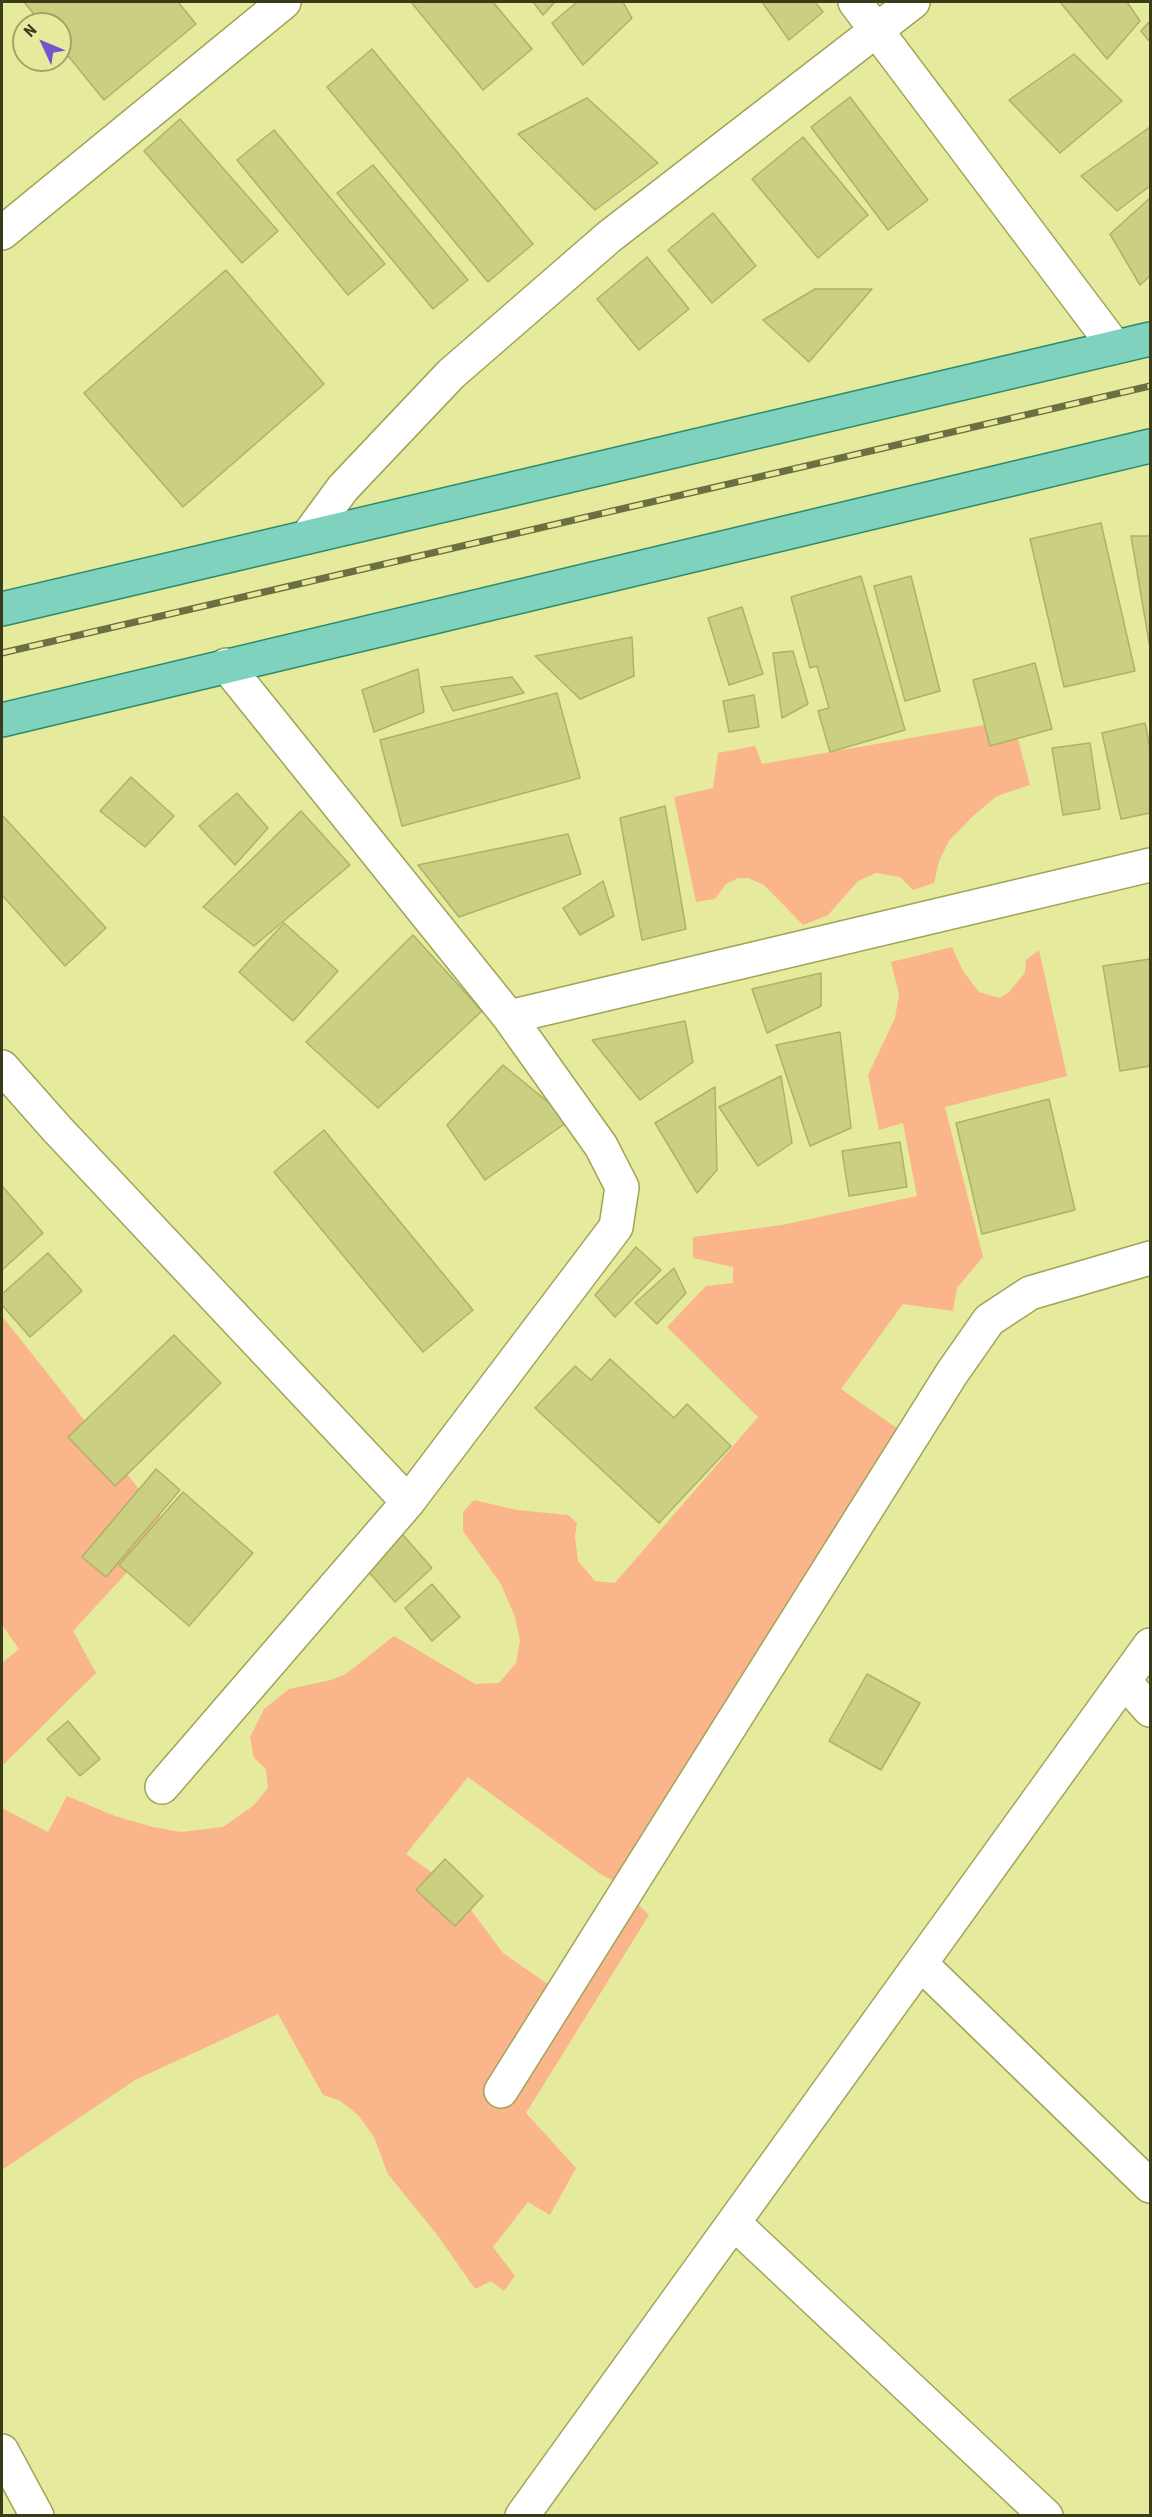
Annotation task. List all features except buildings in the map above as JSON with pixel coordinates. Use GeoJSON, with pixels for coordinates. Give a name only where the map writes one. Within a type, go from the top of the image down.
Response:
{"type":"FeatureCollection","features":[{"type":"Feature","properties":{"kind":"main road"},"geometry":{"type":"LineString","coordinates":[[2,609],[1150,339]]}},
{"type":"Feature","properties":{"kind":"main road"},"geometry":{"type":"LineString","coordinates":[[2,720],[1150,446]]}},
{"type":"Feature","properties":{"kind":"street"},"geometry":{"type":"LineString","coordinates":[[2,233],[285,2]]}},
{"type":"Feature","properties":{"kind":"street"},"geometry":{"type":"LineString","coordinates":[[855,2],[1115,347]]}},
{"type":"Feature","properties":{"kind":"street"},"geometry":{"type":"LineString","coordinates":[[308,537],[343,488],[450,374],[610,236],[913,2]]}},
{"type":"Feature","properties":{"kind":"street"},"geometry":{"type":"LineString","coordinates":[[162,1787],[408,1502],[616,1227],[622,1187],[601,1146],[509,1017],[226,666]]}},
{"type":"Feature","properties":{"kind":"street"},"geometry":{"type":"LineString","coordinates":[[509,1017],[1150,865]]}},
{"type":"Feature","properties":{"kind":"street"},"geometry":{"type":"LineString","coordinates":[[2,1067],[408,1502]]}},
{"type":"Feature","properties":{"kind":"street"},"geometry":{"type":"LineString","coordinates":[[501,2091],[952,1373],[989,1320],[1030,1293],[1150,1258]]}},
{"type":"Feature","properties":{"kind":"street"},"geometry":{"type":"LineString","coordinates":[[522,2516],[1150,1645]]}},
{"type":"Feature","properties":{"kind":"street"},"geometry":{"type":"LineString","coordinates":[[1124,1681],[1150,1710]]}},
{"type":"Feature","properties":{"kind":"street"},"geometry":{"type":"LineString","coordinates":[[921,1964],[1150,2186]]}},
{"type":"Feature","properties":{"kind":"street"},"geometry":{"type":"LineString","coordinates":[[734,2223],[1041,2514]]}},
{"type":"Feature","properties":{"kind":"street"},"geometry":{"type":"LineString","coordinates":[[2,2451],[37,2516]]}},
{"type":"Feature","properties":{"kind":"shaded area"},"geometry":{"type":"Polygon","coordinates":[[[1013,720],[1030,785],[997,796],[973,816],[949,841],[939,861],[934,883],[913,890],[900,877],[876,873],[858,881],[828,915],[803,925],[764,885],[748,878],[738,878],[726,884],[715,899],[696,902],[674,797],[713,788],[718,753],[755,746],[762,764],[1013,720]]]}},
{"type":"Feature","properties":{"kind":"shaded area"},"geometry":{"type":"Polygon","coordinates":[[[952,947],[963,971],[979,992],[1000,998],[1009,992],[1025,973],[1026,960],[1039,950],[1067,1076],[945,1107],[983,1257],[957,1288],[953,1311],[903,1304],[841,1389],[911,1438],[623,1886],[599,1873],[468,1777],[406,1854],[456,1890],[503,1953],[555,1989],[637,1903],[649,1915],[526,2113],[576,2168],[550,2215],[528,2202],[493,2247],[515,2276],[504,2291],[491,2281],[475,2289],[438,2236],[388,2174],[374,2137],[358,2115],[339,2100],[323,2095],[278,2014],[135,2080],[2,2170],[2,1808],[48,1832],[67,1796],[115,1816],[153,1827],[181,1832],[223,1827],[253,1806],[268,1788],[266,1769],[254,1758],[250,1737],[264,1709],[289,1689],[331,1680],[346,1674],[394,1636],[475,1684],[499,1683],[516,1663],[520,1641],[515,1617],[501,1584],[463,1531],[463,1512],[474,1500],[517,1510],[568,1515],[577,1523],[575,1536],[578,1561],[595,1581],[615,1583],[758,1417],[667,1327],[706,1286],[733,1283],[733,1267],[693,1258],[693,1237],[782,1225],[917,1196],[903,1123],[879,1130],[868,1075],[895,1018],[899,994],[891,962],[952,947]]]}},
{"type":"Feature","properties":{"kind":"shaded area"},"geometry":{"type":"Polygon","coordinates":[[[2,1316],[169,1527],[73,1631],[96,1673],[2,1766],[2,1663],[19,1649],[2,1625],[2,1316]]]}},
{"type":"Feature","properties":{"kind":"railway"},"geometry":{"type":"LineString","coordinates":[[2,653],[1150,386]]}}]}
